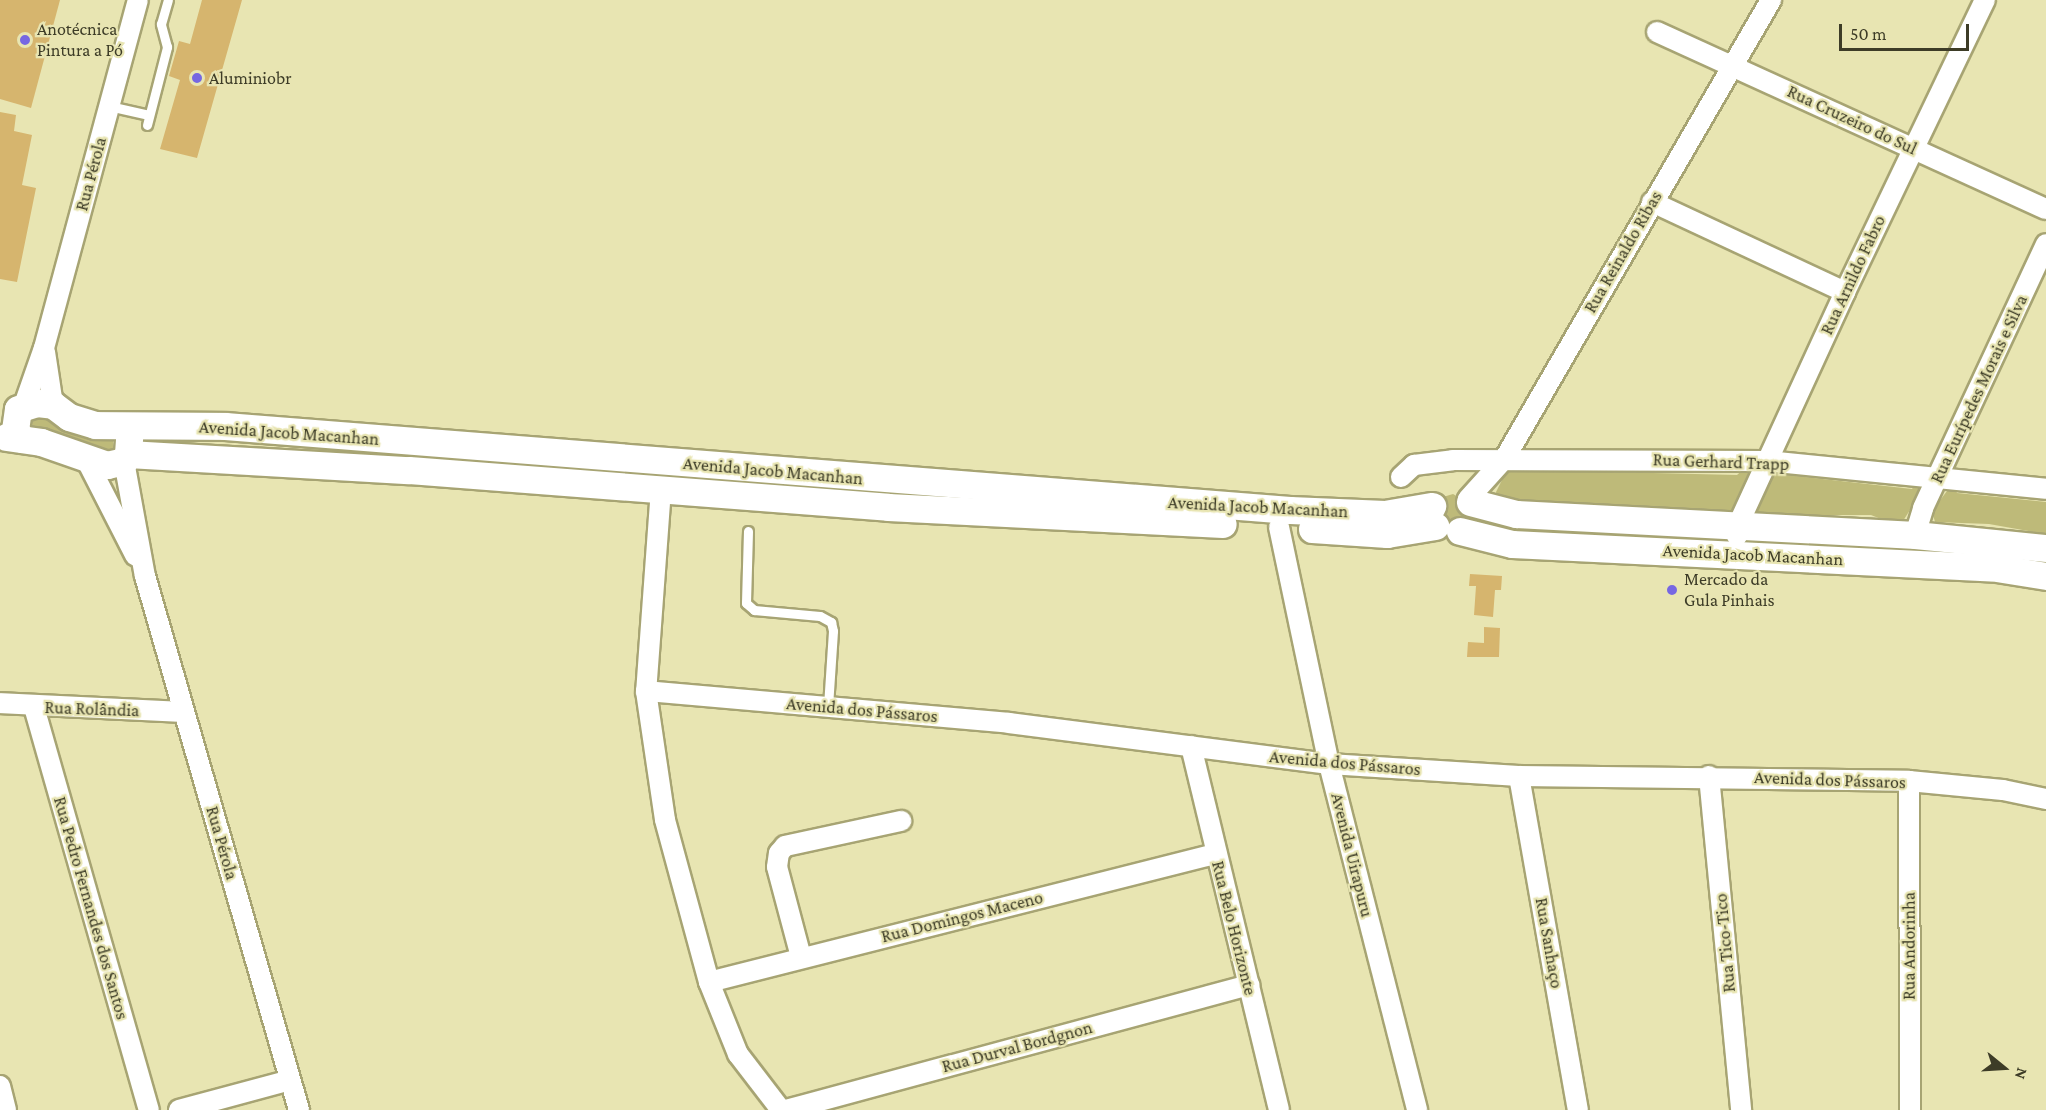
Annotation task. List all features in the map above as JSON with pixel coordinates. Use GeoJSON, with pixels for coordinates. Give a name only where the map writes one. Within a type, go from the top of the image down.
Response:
{"type":"FeatureCollection","features":[{"type":"Feature","properties":{"kind":"main road","name":"Avenida Jacob Macanhan"},"geometry":{"type":"LineString","coordinates":[[1442,521],[1387,534],[898,507],[661,489],[126,457],[107,465],[87,461],[60,449],[11,438],[15,430],[14,408],[53,405],[86,423],[225,426],[1290,510],[1385,514],[1442,521],[1512,544],[1990,567],[2046,576]]}},
{"type":"Feature","properties":{"kind":"main road"},"geometry":{"type":"LineString","coordinates":[[114,424],[126,429],[126,457]]}},
{"type":"Feature","properties":{"kind":"main road","name":"Avenida Jacob Macanhan"},"geometry":{"type":"LineString","coordinates":[[1442,521],[1446,492],[1460,493],[1469,500],[1516,514],[1915,535],[2046,548]]}},
{"type":"Feature","properties":{"kind":"main road"},"geometry":{"type":"LineString","coordinates":[[1442,521],[1472,515],[1469,500]]}},
{"type":"Feature","properties":{"kind":"street","name":"Rua Pérola"},"geometry":{"type":"LineString","coordinates":[[14,408],[44,348],[138,0]]}},
{"type":"Feature","properties":{"kind":"street","name":"Rua Reinaldo Ribas"},"geometry":{"type":"LineString","coordinates":[[1469,500],[1505,458],[1771,0]]}},
{"type":"Feature","properties":{"kind":"street","name":"Rua Arnildo Fabro"},"geometry":{"type":"LineString","coordinates":[[1736,555],[1737,527],[1845,292],[1985,0]]}},
{"type":"Feature","properties":{"kind":"street","name":"Rua Cruzeiro do Sul"},"geometry":{"type":"LineString","coordinates":[[1658,32],[1733,64],[1913,150],[2046,209]]}},
{"type":"Feature","properties":{"kind":"street"},"geometry":{"type":"LineString","coordinates":[[1652,202],[1845,292]]}},
{"type":"Feature","properties":{"kind":"street","name":"Rua Eurípedes Morais e Silva"},"geometry":{"type":"LineString","coordinates":[[1915,535],[1938,478],[2046,244]]}},
{"type":"Feature","properties":{"kind":"street","name":"Rua Pérola"},"geometry":{"type":"LineString","coordinates":[[44,348],[53,405]]}},
{"type":"Feature","properties":{"kind":"street","name":"Rua Pérola"},"geometry":{"type":"LineString","coordinates":[[126,457],[146,576],[299,1110]]}},
{"type":"Feature","properties":{"kind":"street","name":"Rua Gerhard Trapp"},"geometry":{"type":"LineString","coordinates":[[1401,477],[1414,465],[1505,458],[1767,461],[2046,489]]}},
{"type":"Feature","properties":{"kind":"street","name":"Rua Pérola"},"geometry":{"type":"LineString","coordinates":[[87,461],[146,576]]}},
{"type":"Feature","properties":{"kind":"street"},"geometry":{"type":"LineString","coordinates":[[661,489],[646,691],[665,820],[709,981],[738,1054],[783,1110]]}},
{"type":"Feature","properties":{"kind":"street","name":"Avenida Uirapuru"},"geometry":{"type":"LineString","coordinates":[[1280,527],[1329,764],[1417,1110]]}},
{"type":"Feature","properties":{"kind":"street","name":"Avenida dos Pássaros"},"geometry":{"type":"LineString","coordinates":[[646,691],[1010,723],[1329,764],[1519,776],[1709,776],[1909,782],[2003,790],[2046,799]]}},
{"type":"Feature","properties":{"kind":"street","name":"Rua Rolândia"},"geometry":{"type":"LineString","coordinates":[[0,703],[34,707],[184,712]]}},
{"type":"Feature","properties":{"kind":"street","name":"Rua Pedro Fernandes dos Santos"},"geometry":{"type":"LineString","coordinates":[[34,707],[148,1110]]}},
{"type":"Feature","properties":{"kind":"street","name":"Rua Belo Horizonte"},"geometry":{"type":"LineString","coordinates":[[1191,746],[1215,854],[1279,1110]]}},
{"type":"Feature","properties":{"kind":"street","name":"Rua Sanhaço"},"geometry":{"type":"LineString","coordinates":[[1519,776],[1578,1110]]}},
{"type":"Feature","properties":{"kind":"street","name":"Rua Tico-Tico"},"geometry":{"type":"LineString","coordinates":[[1709,776],[1741,1110]]}},
{"type":"Feature","properties":{"kind":"street","name":"Rua Andorinha"},"geometry":{"type":"LineString","coordinates":[[1909,782],[1910,1110]]}},
{"type":"Feature","properties":{"kind":"street"},"geometry":{"type":"LineString","coordinates":[[801,957],[777,867],[778,853],[785,846],[901,821]]}},
{"type":"Feature","properties":{"kind":"street","name":"Rua Domingos Maceno"},"geometry":{"type":"LineString","coordinates":[[709,981],[1215,854]]}},
{"type":"Feature","properties":{"kind":"street","name":"Rua Durval Bordgnon"},"geometry":{"type":"LineString","coordinates":[[783,1110],[1249,985]]}},
{"type":"Feature","properties":{"kind":"street"},"geometry":{"type":"LineString","coordinates":[[179,1110],[290,1080]]}},
{"type":"Feature","properties":{"kind":"street"},"geometry":{"type":"LineString","coordinates":[[0,1086],[6,1110]]}},
{"type":"Feature","properties":{"kind":"lane"},"geometry":{"type":"LineString","coordinates":[[147,125],[167,47],[161,24],[168,0]]}},
{"type":"Feature","properties":{"kind":"lane"},"geometry":{"type":"LineString","coordinates":[[109,106],[150,115]]}},
{"type":"Feature","properties":{"kind":"lane"},"geometry":{"type":"LineString","coordinates":[[748,531],[746,603],[754,610],[820,616],[831,622],[828,707]]}},
{"type":"Feature","properties":{"kind":"shaded area"},"geometry":{"type":"Polygon","coordinates":[[[33,412],[113,437],[113,456],[71,438],[30,428],[28,421],[33,412]]]}},
{"type":"Feature","properties":{"kind":"shaded area"},"geometry":{"type":"Polygon","coordinates":[[[1521,462],[1527,470],[1737,475],[1748,465],[1751,474],[1731,512],[1498,500],[1496,492],[1508,468],[1521,462]]]}},
{"type":"Feature","properties":{"kind":"shaded area"},"geometry":{"type":"Polygon","coordinates":[[[1783,466],[1787,475],[1912,489],[1918,479],[1922,491],[1903,521],[1886,521],[1871,515],[1831,515],[1816,519],[1757,513],[1772,472],[1783,466]]]}},
{"type":"Feature","properties":{"kind":"shaded area"},"geometry":{"type":"Polygon","coordinates":[[[1953,483],[1957,493],[2046,502],[2046,534],[1989,524],[1935,522],[1932,511],[1953,483]]]}},
{"type":"Feature","properties":{"kind":"shaded area"},"geometry":{"type":"Polygon","coordinates":[[[1453,494],[1462,499],[1468,518],[1447,530],[1436,504],[1443,497],[1453,494]]]}},
{"type":"Feature","properties":{"kind":"building","name":"Anotécnica Pintura a Pó"},"geometry":{"type":"Polygon","coordinates":[[[0,0],[60,0],[31,108],[0,99],[0,0]]]}},
{"type":"Feature","properties":{"kind":"building","name":"Aluminiobr"},"geometry":{"type":"Polygon","coordinates":[[[202,0],[242,0],[197,158],[160,149],[180,80],[169,76],[179,41],[190,44],[202,0]]]}},
{"type":"Feature","properties":{"kind":"building"},"geometry":{"type":"Polygon","coordinates":[[[0,112],[16,115],[14,131],[32,135],[22,185],[36,188],[17,282],[0,279],[0,112]]]}},
{"type":"Feature","properties":{"kind":"building"},"geometry":{"type":"Polygon","coordinates":[[[1470,574],[1502,576],[1501,590],[1495,590],[1493,617],[1474,615],[1476,586],[1469,586],[1470,574]]]}},
{"type":"Feature","properties":{"kind":"building"},"geometry":{"type":"Polygon","coordinates":[[[1484,627],[1500,628],[1499,657],[1467,657],[1468,642],[1484,643],[1484,627]]]}},
{"type":"Feature","properties":{"kind":"place","name":"Anotécnica Pintura a Pó"},"geometry":{"type":"Point","coordinates":[25,40]}},
{"type":"Feature","properties":{"kind":"place","name":"Aluminiobr"},"geometry":{"type":"Point","coordinates":[197,78]}},
{"type":"Feature","properties":{"kind":"place","name":"Mercado da Gula Pinhais"},"geometry":{"type":"Point","coordinates":[1672,590]}}]}
